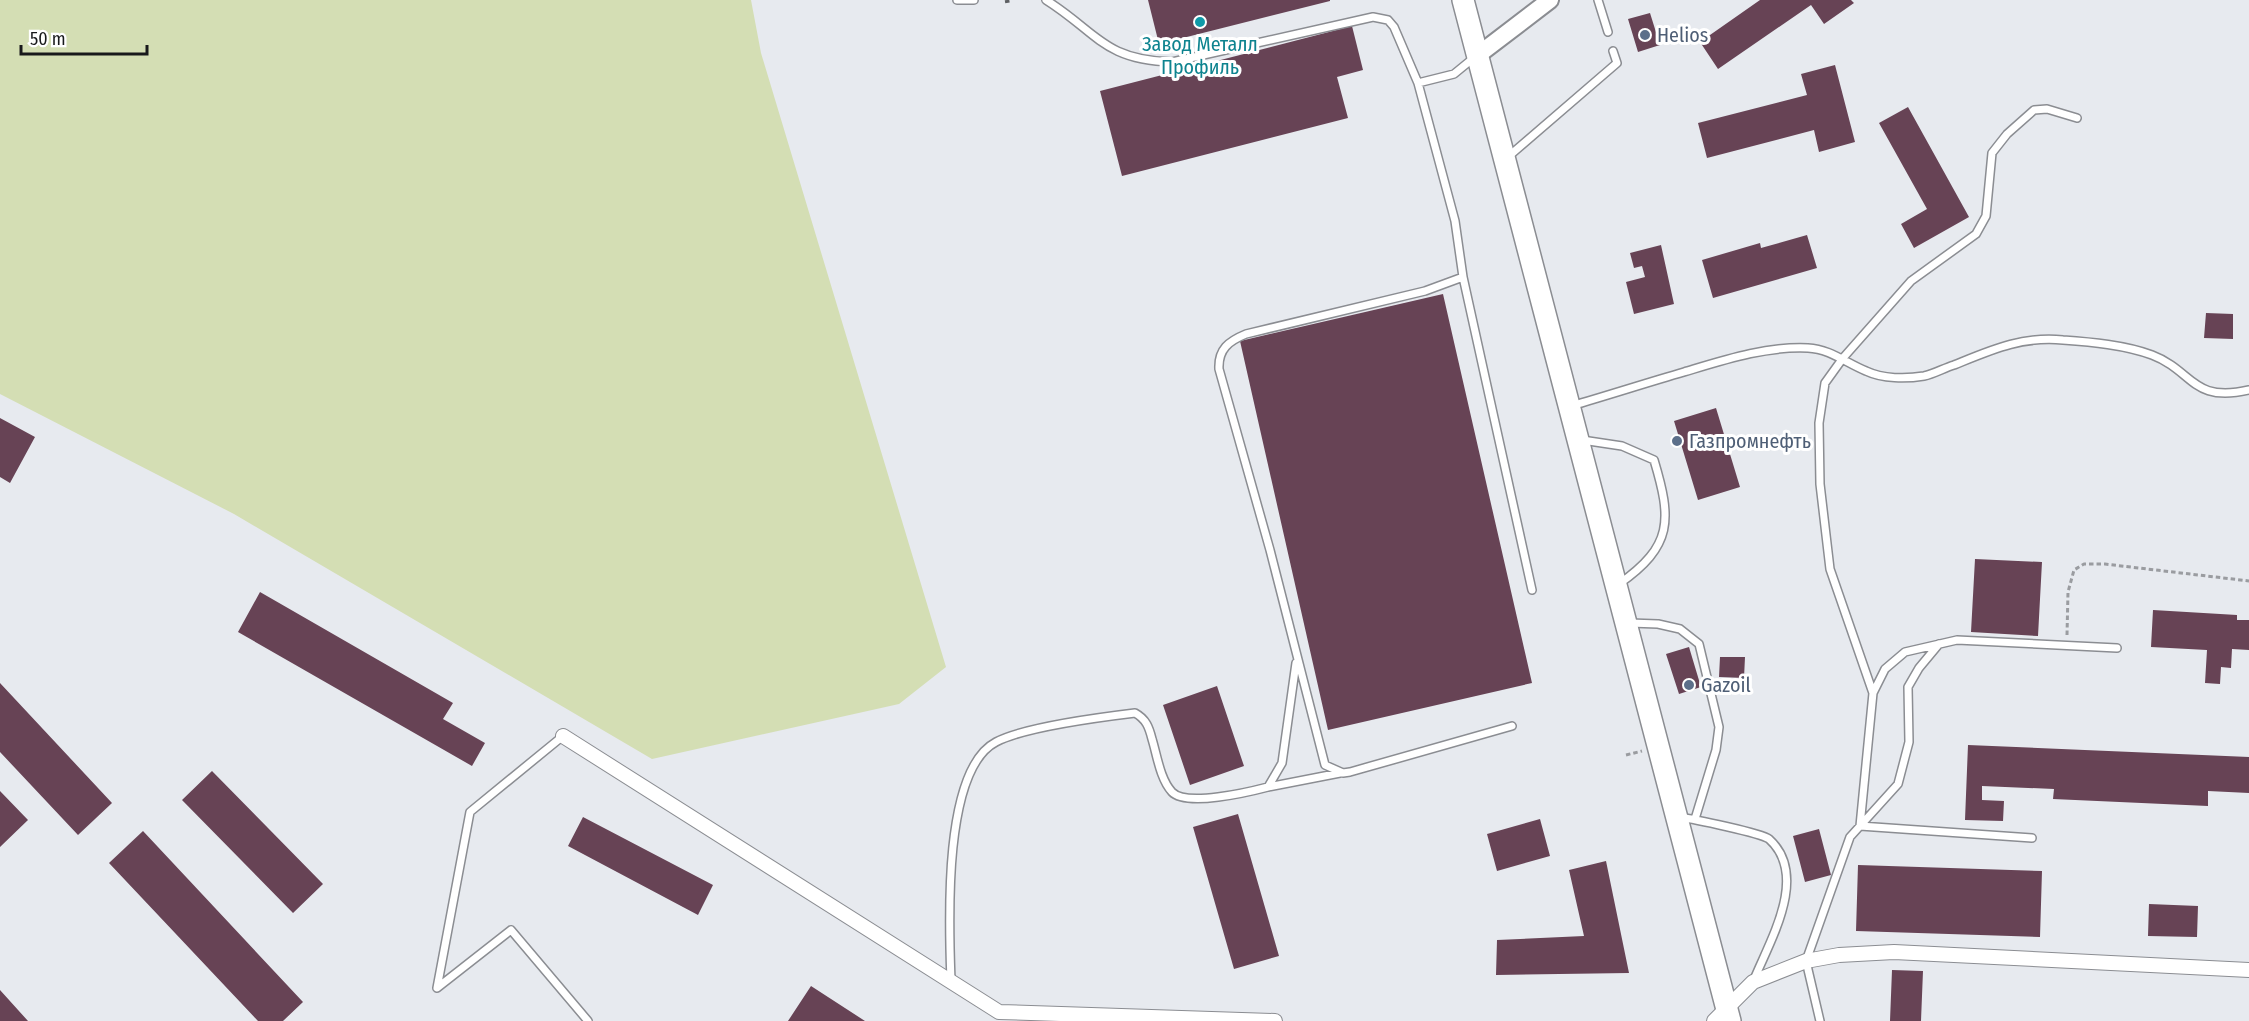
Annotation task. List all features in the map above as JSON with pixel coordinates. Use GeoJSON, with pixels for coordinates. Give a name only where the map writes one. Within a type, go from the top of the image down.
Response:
{"type":"FeatureCollection","features":[{"type":"Feature","properties":{"kind":"main road"},"geometry":{"type":"LineString","coordinates":[[1463,0],[1624,623],[1685,818],[1723,1017]]}},
{"type":"Feature","properties":{"kind":"street"},"geometry":{"type":"LineString","coordinates":[[1478,55],[1550,0]]}},
{"type":"Feature","properties":{"kind":"street"},"geometry":{"type":"LineString","coordinates":[[563,736],[998,1017],[1275,1021]]}},
{"type":"Feature","properties":{"kind":"street"},"geometry":{"type":"LineString","coordinates":[[1723,1017],[1753,982],[1806,961],[1839,955],[1894,952],[2249,969]]}},
{"type":"Feature","properties":{"kind":"lane"},"geometry":{"type":"LineString","coordinates":[[957,0],[975,0]]}},
{"type":"Feature","properties":{"kind":"lane"},"geometry":{"type":"LineString","coordinates":[[1047,0],[1097,40],[1119,53],[1153,62],[1172,62],[1373,16],[1382,17],[1394,27],[1419,83],[1455,221],[1463,277],[1532,590]]}},
{"type":"Feature","properties":{"kind":"lane"},"geometry":{"type":"LineString","coordinates":[[1598,0],[1608,32]]}},
{"type":"Feature","properties":{"kind":"lane"},"geometry":{"type":"LineString","coordinates":[[1504,160],[1617,63],[1613,51]]}},
{"type":"Feature","properties":{"kind":"lane"},"geometry":{"type":"LineString","coordinates":[[1419,83],[1454,74],[1478,55]]}},
{"type":"Feature","properties":{"kind":"lane"},"geometry":{"type":"LineString","coordinates":[[1873,693],[1830,569],[1820,484],[1819,423],[1825,383],[1843,358],[1911,281],[1976,234],[1986,216],[1992,153],[2023,117],[2034,110],[2047,109],[2077,118]]}},
{"type":"Feature","properties":{"kind":"lane"},"geometry":{"type":"LineString","coordinates":[[1343,773],[1325,765],[1321,758],[1270,550],[1219,369],[1219,358],[1229,342],[1246,334],[1425,291],[1463,277]]}},
{"type":"Feature","properties":{"kind":"lane"},"geometry":{"type":"LineString","coordinates":[[1569,406],[1725,360],[1781,348],[1810,348],[1843,358],[1882,376],[1926,376],[2002,346],[2031,338],[2062,340],[2152,355],[2175,368],[2193,385],[2212,392],[2236,393],[2249,390]]}},
{"type":"Feature","properties":{"kind":"lane"},"geometry":{"type":"LineString","coordinates":[[1577,439],[1622,446],[1654,460],[1666,500],[1662,544],[1636,572],[1615,587]]}},
{"type":"Feature","properties":{"kind":"lane"},"geometry":{"type":"LineString","coordinates":[[1624,623],[1658,624],[1680,629],[1699,644],[1719,727],[1716,750],[1685,818],[1768,838],[1782,857],[1788,884],[1781,912],[1753,982]]}},
{"type":"Feature","properties":{"kind":"lane"},"geometry":{"type":"LineString","coordinates":[[1860,826],[1873,693],[1885,669],[1905,652],[1957,640],[2117,648]]}},
{"type":"Feature","properties":{"kind":"lane"},"geometry":{"type":"LineString","coordinates":[[1820,1021],[1806,961],[1850,837],[1898,784],[1908,742],[1908,687],[1919,668],[1939,644]]}},
{"type":"Feature","properties":{"kind":"lane"},"geometry":{"type":"LineString","coordinates":[[1268,787],[1282,763],[1296,657]]}},
{"type":"Feature","properties":{"kind":"lane"},"geometry":{"type":"LineString","coordinates":[[951,985],[948,916],[958,810],[972,767],[982,752],[996,742],[1019,734],[1135,712],[1143,717],[1149,727],[1165,780],[1171,792],[1178,797],[1198,799],[1343,773],[1512,726]]}},
{"type":"Feature","properties":{"kind":"lane"},"geometry":{"type":"LineString","coordinates":[[563,736],[470,812],[437,988],[511,930],[588,1021]]}},
{"type":"Feature","properties":{"kind":"lane"},"geometry":{"type":"LineString","coordinates":[[1860,826],[2032,838]]}},
{"type":"Feature","properties":{"kind":"path"},"geometry":{"type":"LineString","coordinates":[[2066,646],[2068,592],[2074,570],[2084,564],[2105,564],[2249,581]]}},
{"type":"Feature","properties":{"kind":"green space"},"geometry":{"type":"Polygon","coordinates":[[[0,0],[751,0],[761,53],[946,667],[899,704],[652,759],[234,514],[0,394],[0,0]]]}},
{"type":"Feature","properties":{"kind":"building","name":"Завод Металл Профиль"},"geometry":{"type":"Polygon","coordinates":[[[1148,0],[1330,0],[1330,1],[1159,44],[1148,0]]]}},
{"type":"Feature","properties":{"kind":"building"},"geometry":{"type":"Polygon","coordinates":[[[1760,0],[1851,0],[1854,3],[1824,24],[1811,5],[1718,69],[1700,42],[1760,0]]]}},
{"type":"Feature","properties":{"kind":"building","name":"Helios"},"geometry":{"type":"Polygon","coordinates":[[[1650,13],[1660,45],[1638,52],[1628,19],[1650,13]]]}},
{"type":"Feature","properties":{"kind":"building"},"geometry":{"type":"Polygon","coordinates":[[[1352,26],[1363,70],[1337,77],[1348,118],[1122,176],[1100,91],[1352,26]]]}},
{"type":"Feature","properties":{"kind":"building"},"geometry":{"type":"Polygon","coordinates":[[[1835,65],[1855,142],[1819,152],[1814,130],[1707,158],[1698,123],[1807,95],[1801,74],[1835,65]]]}},
{"type":"Feature","properties":{"kind":"building"},"geometry":{"type":"Polygon","coordinates":[[[1908,107],[1969,217],[1914,248],[1901,224],[1927,209],[1879,123],[1908,107]]]}},
{"type":"Feature","properties":{"kind":"building"},"geometry":{"type":"Polygon","coordinates":[[[1807,235],[1817,268],[1713,298],[1702,260],[1760,243],[1761,248],[1807,235]]]}},
{"type":"Feature","properties":{"kind":"building"},"geometry":{"type":"Polygon","coordinates":[[[1661,245],[1674,304],[1634,314],[1626,282],[1645,277],[1642,266],[1634,268],[1630,253],[1661,245]]]}},
{"type":"Feature","properties":{"kind":"building"},"geometry":{"type":"Polygon","coordinates":[[[1443,294],[1532,683],[1328,730],[1240,341],[1443,294]]]}},
{"type":"Feature","properties":{"kind":"building"},"geometry":{"type":"Polygon","coordinates":[[[2206,313],[2233,314],[2233,339],[2204,338],[2206,313]]]}},
{"type":"Feature","properties":{"kind":"building"},"geometry":{"type":"Polygon","coordinates":[[[1716,408],[1740,487],[1698,500],[1674,421],[1716,408]]]}},
{"type":"Feature","properties":{"kind":"building"},"geometry":{"type":"Polygon","coordinates":[[[0,418],[35,437],[10,483],[0,477],[0,418]]]}},
{"type":"Feature","properties":{"kind":"building"},"geometry":{"type":"Polygon","coordinates":[[[1975,559],[2042,562],[2038,636],[1971,632],[1975,559]]]}},
{"type":"Feature","properties":{"kind":"building"},"geometry":{"type":"Polygon","coordinates":[[[260,592],[453,703],[443,719],[485,743],[472,766],[238,632],[260,592]]]}},
{"type":"Feature","properties":{"kind":"building"},"geometry":{"type":"Polygon","coordinates":[[[2153,610],[2237,615],[2237,620],[2249,620],[2249,650],[2232,649],[2231,668],[2221,667],[2220,684],[2205,683],[2207,650],[2151,647],[2153,610]]]}},
{"type":"Feature","properties":{"kind":"building"},"geometry":{"type":"Polygon","coordinates":[[[1689,647],[1701,687],[1679,694],[1666,654],[1689,647]]]}},
{"type":"Feature","properties":{"kind":"building"},"geometry":{"type":"Polygon","coordinates":[[[1720,657],[1745,657],[1744,678],[1719,677],[1720,657]]]}},
{"type":"Feature","properties":{"kind":"building"},"geometry":{"type":"Polygon","coordinates":[[[0,683],[112,803],[78,835],[0,752],[0,683]]]}},
{"type":"Feature","properties":{"kind":"building"},"geometry":{"type":"Polygon","coordinates":[[[1217,686],[1244,766],[1190,785],[1163,705],[1217,686]]]}},
{"type":"Feature","properties":{"kind":"building"},"geometry":{"type":"Polygon","coordinates":[[[1968,745],[2249,757],[2249,793],[2208,791],[2208,806],[2053,799],[2054,789],[1982,786],[1982,800],[2004,801],[2003,821],[1965,820],[1968,745]]]}},
{"type":"Feature","properties":{"kind":"building"},"geometry":{"type":"Polygon","coordinates":[[[212,771],[323,884],[293,913],[182,800],[212,771]]]}},
{"type":"Feature","properties":{"kind":"building"},"geometry":{"type":"Polygon","coordinates":[[[0,791],[28,820],[0,847],[0,791]]]}},
{"type":"Feature","properties":{"kind":"building"},"geometry":{"type":"Polygon","coordinates":[[[1238,814],[1279,956],[1234,969],[1193,827],[1238,814]]]}},
{"type":"Feature","properties":{"kind":"building"},"geometry":{"type":"Polygon","coordinates":[[[583,817],[713,885],[698,915],[568,846],[583,817]]]}},
{"type":"Feature","properties":{"kind":"building"},"geometry":{"type":"Polygon","coordinates":[[[1540,819],[1550,856],[1497,871],[1487,834],[1540,819]]]}},
{"type":"Feature","properties":{"kind":"building"},"geometry":{"type":"Polygon","coordinates":[[[1819,829],[1831,875],[1805,882],[1793,836],[1819,829]]]}},
{"type":"Feature","properties":{"kind":"building"},"geometry":{"type":"Polygon","coordinates":[[[143,831],[303,1002],[283,1021],[258,1021],[109,863],[143,831]]]}},
{"type":"Feature","properties":{"kind":"building"},"geometry":{"type":"Polygon","coordinates":[[[1606,861],[1629,973],[1496,975],[1497,940],[1584,936],[1569,870],[1606,861]]]}},
{"type":"Feature","properties":{"kind":"building"},"geometry":{"type":"Polygon","coordinates":[[[1858,865],[2042,871],[2040,937],[1856,931],[1858,865]]]}},
{"type":"Feature","properties":{"kind":"building"},"geometry":{"type":"Polygon","coordinates":[[[2149,904],[2198,906],[2197,937],[2148,936],[2149,904]]]}},
{"type":"Feature","properties":{"kind":"building"},"geometry":{"type":"Polygon","coordinates":[[[1892,970],[1923,971],[1921,1021],[1890,1021],[1892,970]]]}},
{"type":"Feature","properties":{"kind":"building"},"geometry":{"type":"Polygon","coordinates":[[[811,986],[865,1021],[788,1021],[811,986]]]}},
{"type":"Feature","properties":{"kind":"building"},"geometry":{"type":"Polygon","coordinates":[[[0,990],[28,1021],[0,1021],[0,990]]]}},
{"type":"Feature","properties":{"kind":"railway"},"geometry":{"type":"LineString","coordinates":[[1007,0],[1008,6]]}},
{"type":"Feature","properties":{"kind":"place","name":"Завод Металл Профиль"},"geometry":{"type":"Point","coordinates":[1200,22]}},
{"type":"Feature","properties":{"kind":"place","name":"Helios"},"geometry":{"type":"Point","coordinates":[1645,35]}},
{"type":"Feature","properties":{"kind":"place","name":"Газпромнефть"},"geometry":{"type":"Point","coordinates":[1677,441]}},
{"type":"Feature","properties":{"kind":"place","name":"Gazoil"},"geometry":{"type":"Point","coordinates":[1689,685]}}]}
